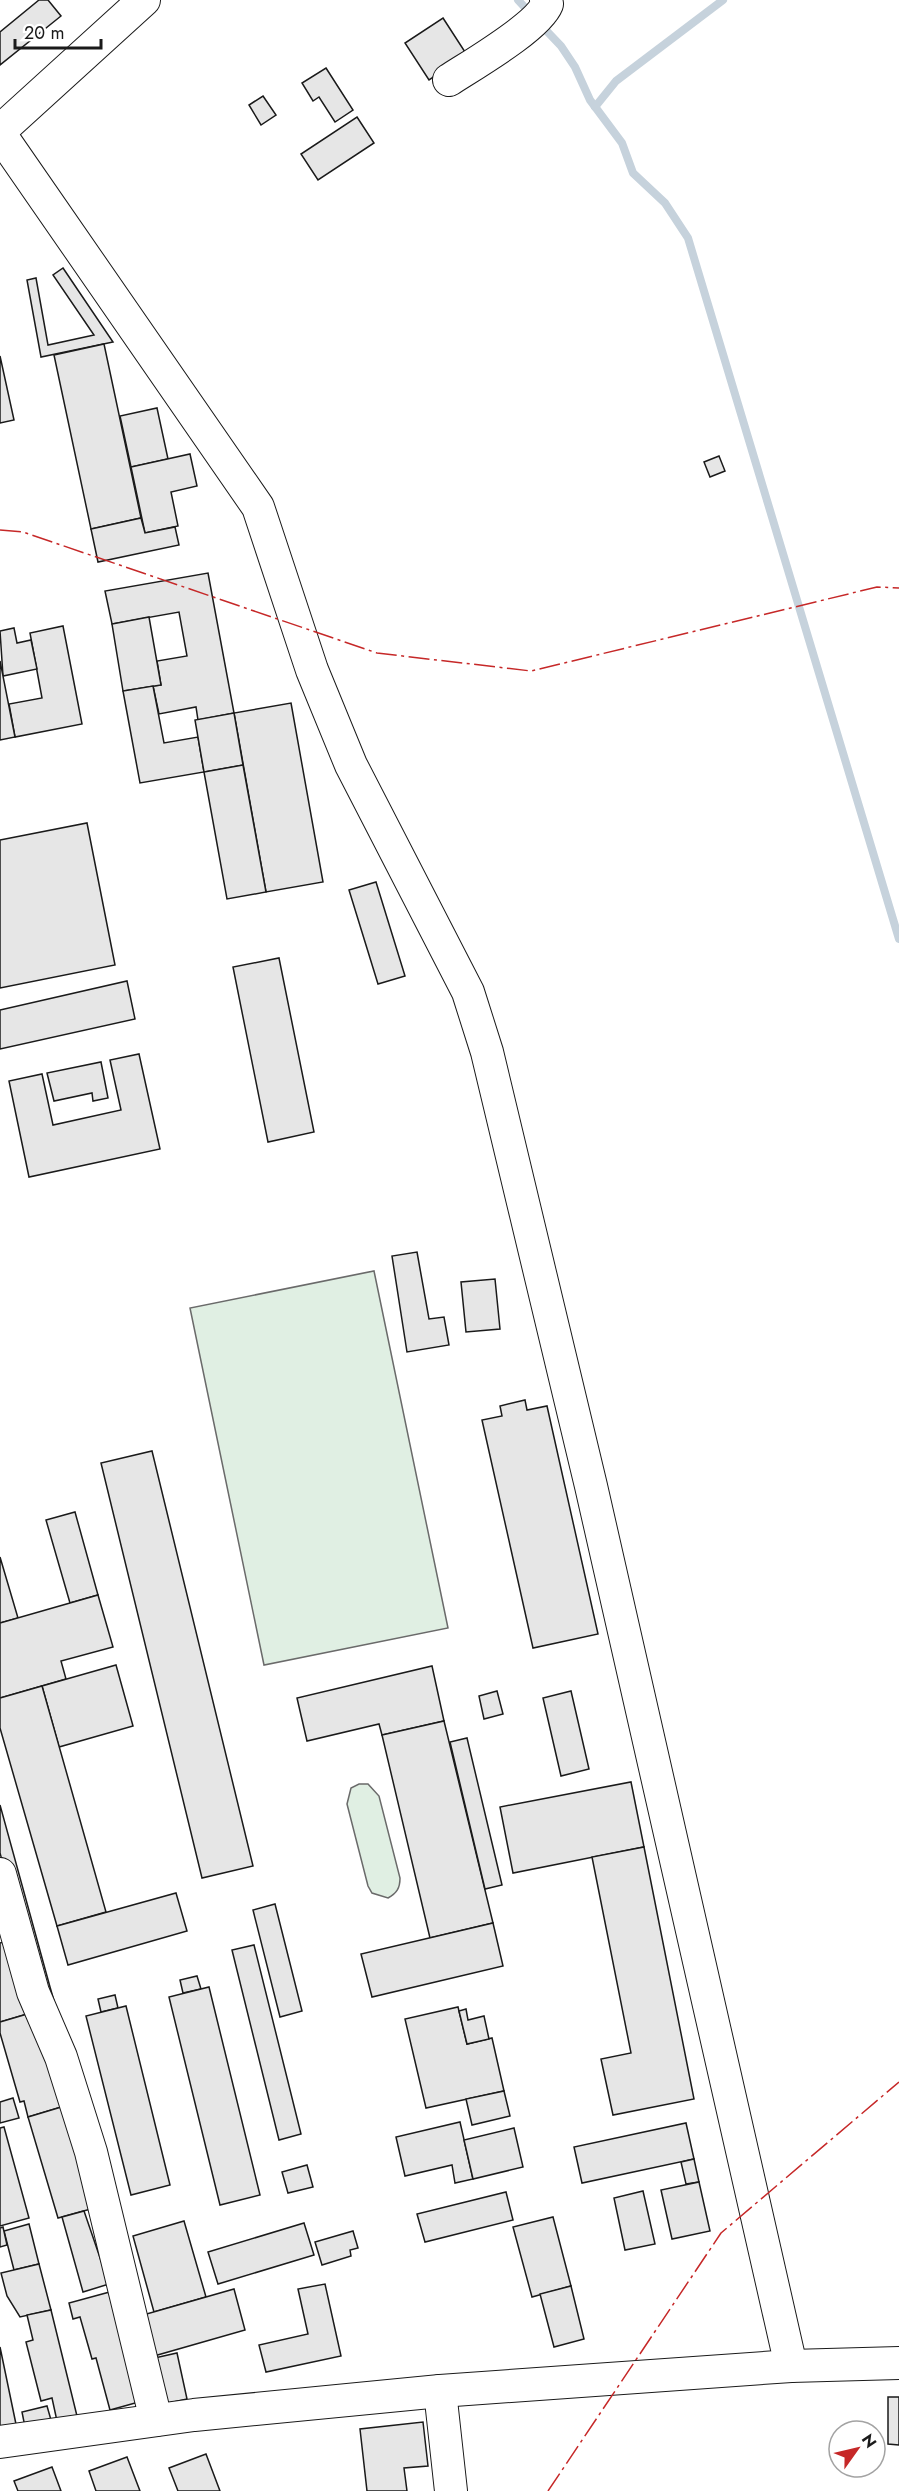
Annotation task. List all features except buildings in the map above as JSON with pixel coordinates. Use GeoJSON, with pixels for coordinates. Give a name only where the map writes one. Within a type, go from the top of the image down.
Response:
{"type":"FeatureCollection","features":[{"type":"Feature","properties":{"kind":"street"},"geometry":{"type":"LineString","coordinates":[[144,0],[0,133],[258,507],[312,670],[351,765],[468,992],[487,1052],[591,1486],[791,2366]]}},
{"type":"Feature","properties":{"kind":"street"},"geometry":{"type":"LineString","coordinates":[[449,80],[540,13]]}},
{"type":"Feature","properties":{"kind":"street"},"geometry":{"type":"LineString","coordinates":[[0,1874],[33,1992],[61,2057],[91,2152],[156,2420]]}},
{"type":"Feature","properties":{"kind":"street"},"geometry":{"type":"LineString","coordinates":[[0,2442],[156,2420],[440,2391],[791,2366],[899,2363]]}},
{"type":"Feature","properties":{"kind":"street"},"geometry":{"type":"LineString","coordinates":[[440,2391],[451,2491]]}},
{"type":"Feature","properties":{"kind":"green space"},"geometry":{"type":"Polygon","coordinates":[[[374,1271],[448,1628],[264,1665],[190,1308],[374,1271]]]}},
{"type":"Feature","properties":{"kind":"green space"},"geometry":{"type":"Polygon","coordinates":[[[359,1784],[368,1784],[379,1796],[400,1878],[397,1890],[388,1898],[372,1893],[368,1886],[347,1804],[351,1788],[359,1784]]]}},
{"type":"Feature","properties":{"kind":"waterway"},"geometry":{"type":"LineString","coordinates":[[518,0],[531,14]]}},
{"type":"Feature","properties":{"kind":"waterway"},"geometry":{"type":"LineString","coordinates":[[595,107],[616,81],[723,0]]}},
{"type":"Feature","properties":{"kind":"waterway"},"geometry":{"type":"LineString","coordinates":[[540,24],[561,46],[575,67],[590,100],[622,143],[633,173],[665,203],[688,238],[899,939]]}},
{"type":"Feature","properties":{"kind":"power"},"geometry":{"type":"LineString","coordinates":[[0,530],[23,532],[377,653],[531,671],[877,587],[899,588]]}},
{"type":"Feature","properties":{"kind":"power"},"geometry":{"type":"LineString","coordinates":[[548,2491],[721,2233],[899,2082]]}}]}
